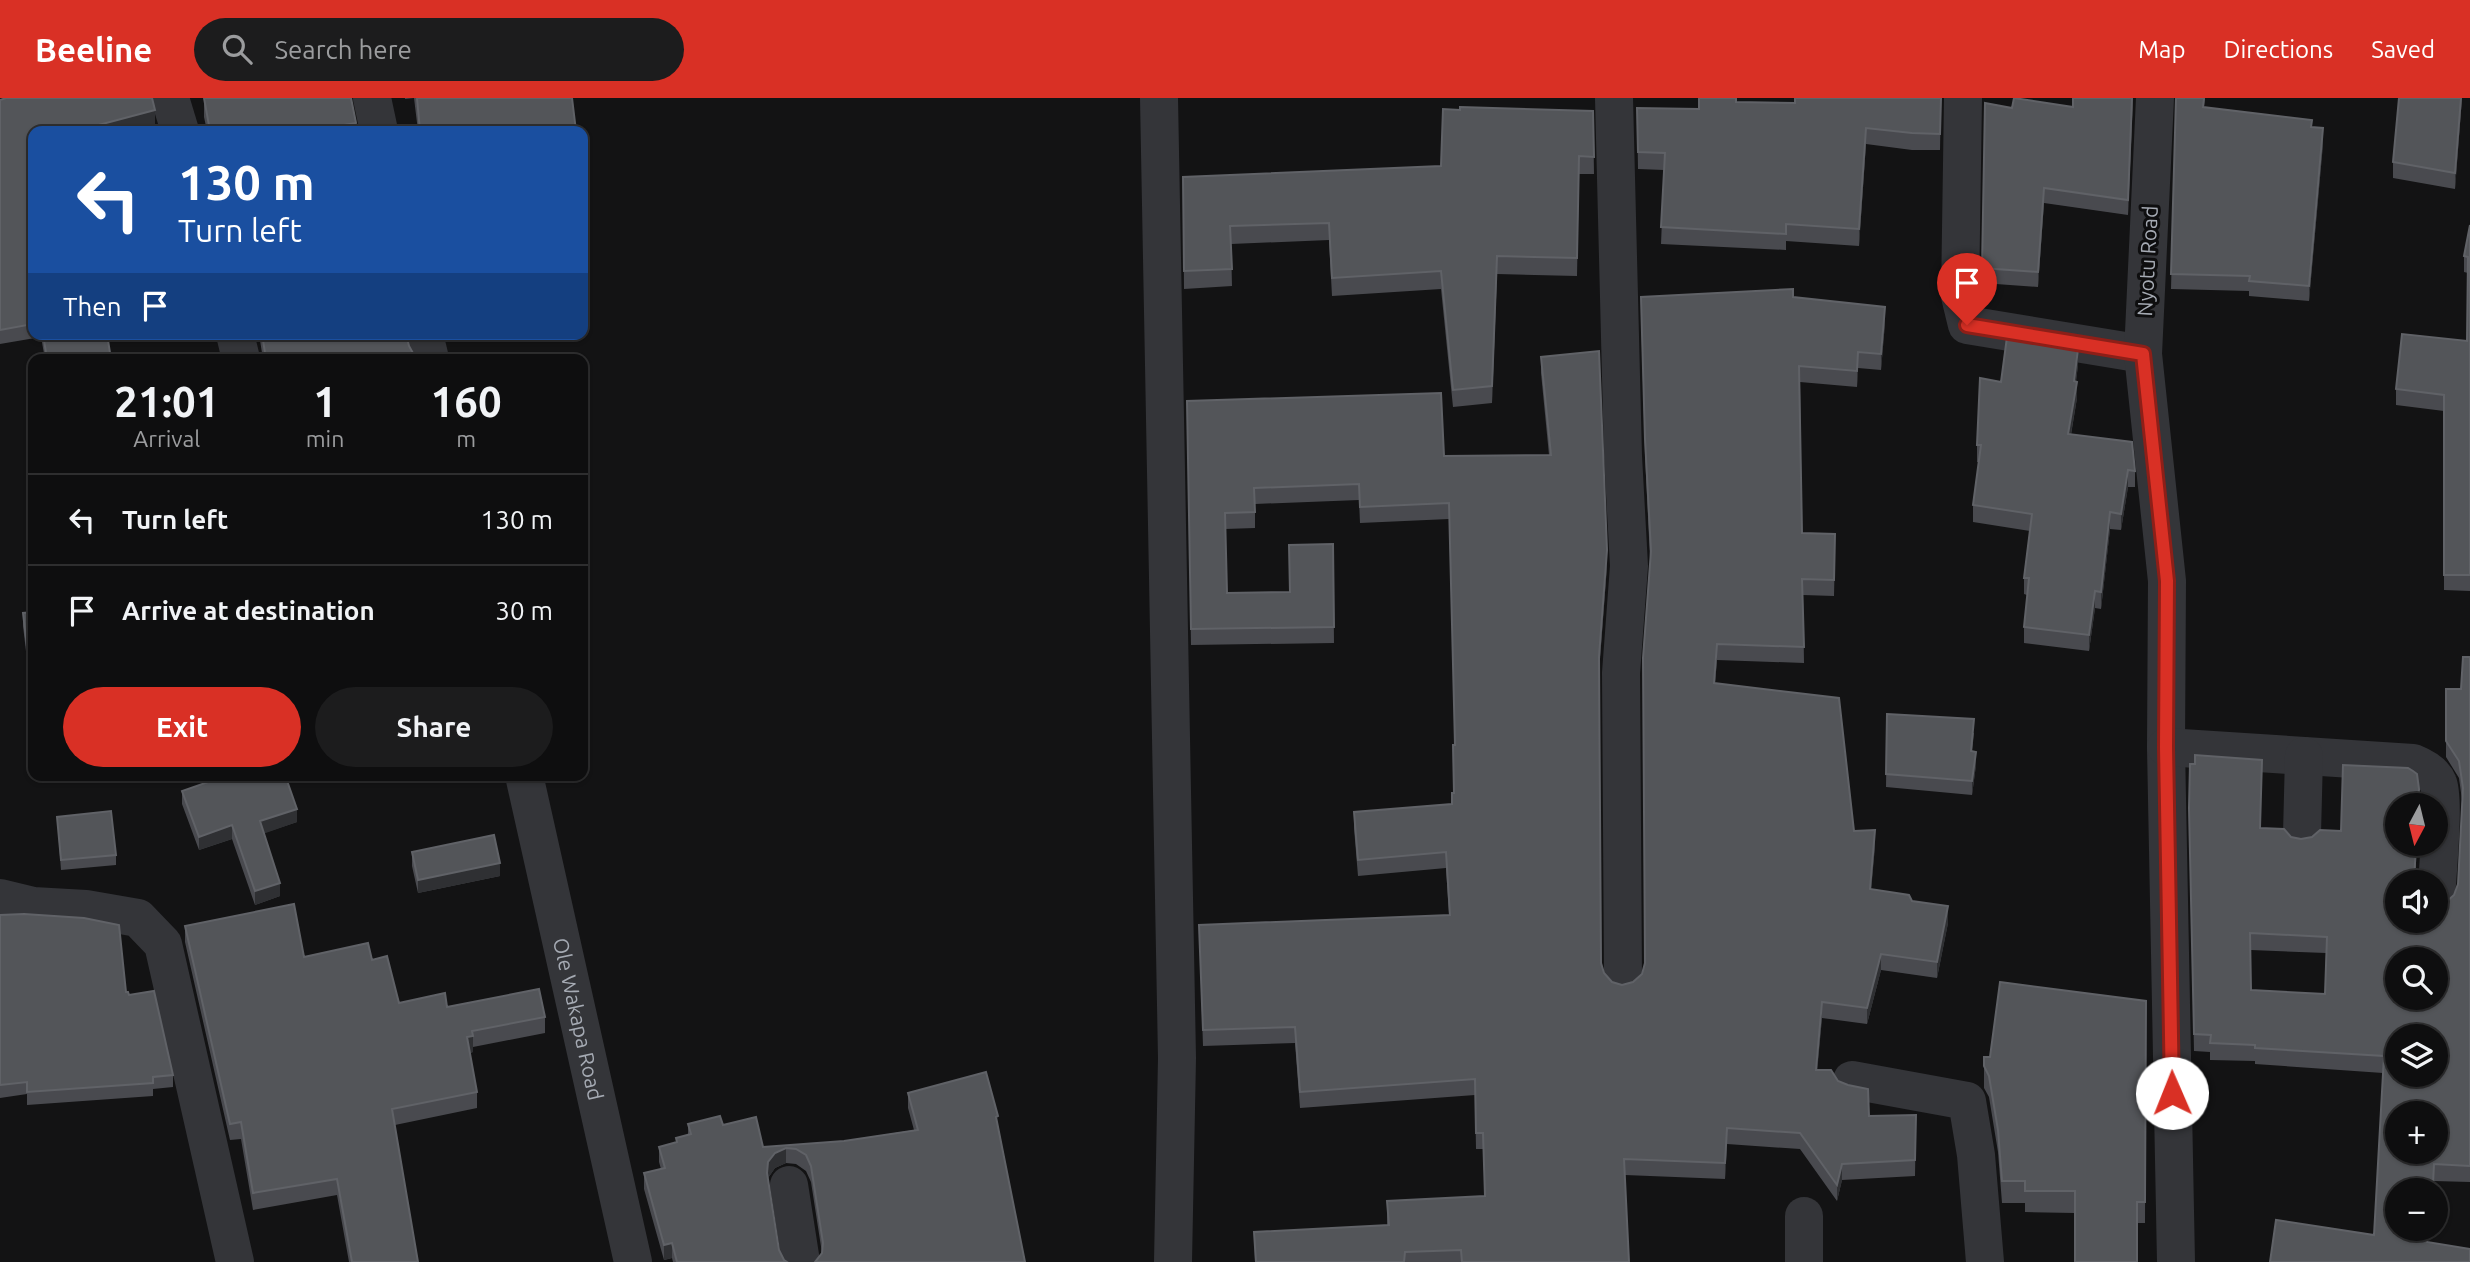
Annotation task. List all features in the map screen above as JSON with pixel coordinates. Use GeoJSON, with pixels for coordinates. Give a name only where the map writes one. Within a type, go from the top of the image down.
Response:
{"type":"FeatureCollection","features":[{"type":"Feature","properties":{"kind":"street"},"geometry":{"type":"LineString","coordinates":[[170,98],[178,126]]}},
{"type":"Feature","properties":{"kind":"street"},"geometry":{"type":"LineString","coordinates":[[372,98],[378,126]]}},
{"type":"Feature","properties":{"kind":"street"},"geometry":{"type":"LineString","coordinates":[[1159,98],[1177,1058],[1173,1262]]}},
{"type":"Feature","properties":{"kind":"street"},"geometry":{"type":"LineString","coordinates":[[1614,98],[1629,566],[1621,673],[1623,979]]}},
{"type":"Feature","properties":{"kind":"street"},"geometry":{"type":"LineString","coordinates":[[1963,98],[1960,296],[1967,325],[2143,354]]}},
{"type":"Feature","properties":{"kind":"street","name":"Nyotu Road"},"geometry":{"type":"LineString","coordinates":[[2155,98],[2143,354],[2167,581],[2166,747],[2176,1262]]}},
{"type":"Feature","properties":{"kind":"street"},"geometry":{"type":"LineString","coordinates":[[2166,747],[2413,763],[2425,768],[2440,785],[2438,870]]}},
{"type":"Feature","properties":{"kind":"street"},"geometry":{"type":"LineString","coordinates":[[2302,834],[2304,757]]}},
{"type":"Feature","properties":{"kind":"street","name":"Ole Wakapa Road"},"geometry":{"type":"LineString","coordinates":[[525,781],[633,1262]]}},
{"type":"Feature","properties":{"kind":"street"},"geometry":{"type":"LineString","coordinates":[[0,898],[33,906],[86,909],[138,918],[163,944],[235,1262]]}},
{"type":"Feature","properties":{"kind":"street"},"geometry":{"type":"LineString","coordinates":[[1852,1080],[1967,1101],[1976,1155],[1985,1262]]}},
{"type":"Feature","properties":{"kind":"street"},"geometry":{"type":"LineString","coordinates":[[789,1185],[801,1262]]}},
{"type":"Feature","properties":{"kind":"street"},"geometry":{"type":"LineString","coordinates":[[1804,1216],[1804,1262]]}},
{"type":"Feature","properties":{"kind":"building"},"geometry":{"type":"Polygon","coordinates":[[[152,98],[155,110],[95,126],[28,126],[28,325],[0,330],[0,100],[152,98]]]}},
{"type":"Feature","properties":{"kind":"building"},"geometry":{"type":"Polygon","coordinates":[[[204,98],[351,98],[356,123],[338,126],[209,126],[204,98]]]}},
{"type":"Feature","properties":{"kind":"building"},"geometry":{"type":"Polygon","coordinates":[[[417,98],[572,98],[575,126],[420,126],[417,98]]]}},
{"type":"Feature","properties":{"kind":"building"},"geometry":{"type":"Polygon","coordinates":[[[1699,98],[1795,103],[1795,98],[1941,98],[1940,134],[1866,128],[1859,229],[1786,224],[1786,234],[1661,227],[1665,153],[1638,152],[1637,108],[1699,109],[1699,98]]]}},
{"type":"Feature","properties":{"kind":"building"},"geometry":{"type":"Polygon","coordinates":[[[2014,98],[2073,107],[2073,98],[2132,98],[2128,200],[2044,188],[2038,272],[1982,268],[1985,103],[2012,108],[2014,98]]]}},
{"type":"Feature","properties":{"kind":"building"},"geometry":{"type":"Polygon","coordinates":[[[2176,98],[2204,98],[2203,107],[2312,120],[2311,127],[2323,128],[2309,286],[2249,281],[2250,276],[2171,274],[2176,98]]]}},
{"type":"Feature","properties":{"kind":"building"},"geometry":{"type":"Polygon","coordinates":[[[2399,98],[2461,98],[2455,173],[2393,162],[2399,98]]]}},
{"type":"Feature","properties":{"kind":"building"},"geometry":{"type":"Polygon","coordinates":[[[1460,107],[1593,111],[1594,157],[1579,156],[1577,258],[1497,256],[1492,386],[1453,390],[1441,271],[1332,278],[1329,223],[1230,226],[1232,269],[1184,271],[1183,177],[1441,166],[1443,109],[1460,110],[1460,107]]]}},
{"type":"Feature","properties":{"kind":"building"},"geometry":{"type":"Polygon","coordinates":[[[2470,225],[2470,575],[2444,575],[2444,395],[2396,389],[2402,334],[2467,341],[2468,257],[2464,256],[2470,225]]]}},
{"type":"Feature","properties":{"kind":"building"},"geometry":{"type":"Polygon","coordinates":[[[1793,289],[1793,297],[1885,307],[1881,354],[1858,352],[1857,371],[1799,366],[1802,533],[1835,534],[1834,580],[1802,579],[1804,647],[1717,644],[1714,683],[1839,698],[1854,831],[1875,830],[1870,889],[1909,895],[1912,901],[1948,906],[1937,962],[1881,954],[1867,1008],[1822,1002],[1816,1070],[1831,1070],[1838,1081],[1868,1089],[1869,1116],[1916,1115],[1915,1160],[1842,1164],[1837,1185],[1800,1133],[1727,1128],[1725,1163],[1624,1159],[1629,1262],[1462,1262],[1461,1250],[1405,1252],[1404,1262],[1256,1262],[1254,1232],[1389,1225],[1387,1201],[1485,1196],[1483,1133],[1476,1133],[1475,1079],[1300,1092],[1295,1027],[1203,1030],[1199,925],[1450,915],[1446,852],[1358,860],[1354,812],[1452,804],[1455,745],[1449,503],[1360,507],[1359,484],[1254,488],[1255,512],[1225,513],[1227,593],[1290,592],[1289,545],[1333,544],[1334,627],[1191,629],[1187,401],[1441,393],[1444,456],[1551,455],[1541,357],[1599,351],[1607,550],[1599,657],[1601,963],[1604,973],[1612,982],[1622,985],[1633,982],[1642,974],[1645,963],[1643,658],[1651,551],[1641,297],[1793,289]]]}},
{"type":"Feature","properties":{"kind":"building"},"geometry":{"type":"Polygon","coordinates":[[[2007,337],[2078,349],[2074,381],[2077,382],[2068,434],[2132,442],[2135,471],[2128,470],[2121,514],[2110,512],[2101,592],[2095,591],[2089,635],[2024,627],[2029,578],[2024,578],[2032,514],[1973,505],[1981,445],[1977,445],[1980,378],[2001,382],[2007,337]]]}},
{"type":"Feature","properties":{"kind":"building"},"geometry":{"type":"Polygon","coordinates":[[[44,340],[108,340],[110,354],[46,354],[44,340]]]}},
{"type":"Feature","properties":{"kind":"building"},"geometry":{"type":"Polygon","coordinates":[[[263,340],[408,340],[413,354],[265,354],[263,340]]]}},
{"type":"Feature","properties":{"kind":"building"},"geometry":{"type":"Polygon","coordinates":[[[28,612],[28,655],[23,613],[28,612]]]}},
{"type":"Feature","properties":{"kind":"building"},"geometry":{"type":"Polygon","coordinates":[[[2463,657],[2470,657],[2470,1166],[2434,1164],[2433,1178],[2385,1178],[2385,1241],[2427,1241],[2470,1249],[2470,1262],[2270,1262],[2276,1220],[2374,1235],[2384,1056],[2210,1043],[2211,1035],[2194,1034],[2190,764],[2195,764],[2195,755],[2262,760],[2260,828],[2284,829],[2291,837],[2301,839],[2312,837],[2320,830],[2341,831],[2343,765],[2408,768],[2413,771],[2417,774],[2419,793],[2385,793],[2385,856],[2415,856],[2415,870],[2385,870],[2385,933],[2448,933],[2448,900],[2454,895],[2458,884],[2463,788],[2459,761],[2446,741],[2446,689],[2461,689],[2463,657]],[[2250,933],[2251,990],[2325,994],[2327,937],[2250,933]]]}},
{"type":"Feature","properties":{"kind":"building"},"geometry":{"type":"Polygon","coordinates":[[[1887,714],[1974,719],[1971,751],[1976,752],[1972,781],[1886,774],[1887,714]]]}},
{"type":"Feature","properties":{"kind":"building"},"geometry":{"type":"Polygon","coordinates":[[[211,781],[287,781],[297,809],[260,821],[280,883],[255,891],[232,825],[199,837],[182,791],[211,781]]]}},
{"type":"Feature","properties":{"kind":"building"},"geometry":{"type":"Polygon","coordinates":[[[111,811],[116,855],[61,860],[57,817],[111,811]]]}},
{"type":"Feature","properties":{"kind":"building"},"geometry":{"type":"Polygon","coordinates":[[[494,835],[500,863],[418,880],[412,852],[494,835]]]}},
{"type":"Feature","properties":{"kind":"building"},"geometry":{"type":"Polygon","coordinates":[[[294,904],[304,957],[368,943],[372,960],[387,956],[399,1003],[445,993],[447,1007],[539,989],[545,1017],[472,1031],[473,1036],[467,1037],[477,1092],[392,1109],[418,1262],[352,1262],[337,1179],[253,1193],[241,1122],[230,1124],[185,926],[294,904]]]}},
{"type":"Feature","properties":{"kind":"building"},"geometry":{"type":"Polygon","coordinates":[[[0,915],[84,918],[119,925],[126,992],[129,995],[154,991],[173,1075],[153,1077],[153,1083],[27,1092],[27,1082],[0,1085],[0,915]]]}},
{"type":"Feature","properties":{"kind":"building"},"geometry":{"type":"Polygon","coordinates":[[[2000,982],[2146,1001],[2145,1202],[2137,1202],[2137,1262],[2075,1262],[2075,1191],[2025,1191],[2025,1181],[2002,1181],[1998,1130],[1989,1076],[1984,1066],[1984,1057],[1990,1057],[2000,982]]]}},
{"type":"Feature","properties":{"kind":"building"},"geometry":{"type":"Polygon","coordinates":[[[986,1072],[998,1116],[996,1117],[1025,1262],[815,1262],[822,1253],[823,1243],[811,1166],[806,1155],[796,1149],[786,1148],[775,1153],[768,1162],[767,1173],[779,1250],[787,1262],[677,1262],[672,1243],[664,1245],[644,1173],[665,1168],[659,1147],[677,1142],[676,1138],[691,1134],[688,1124],[720,1116],[723,1125],[756,1117],[763,1147],[844,1141],[918,1130],[908,1093],[986,1072]]]}},
{"type":"Feature","properties":{"kind":"route"},"geometry":{"type":"LineString","coordinates":[[1967,325],[2143,354],[2167,581],[2166,747],[2172,1093]]}}]}
